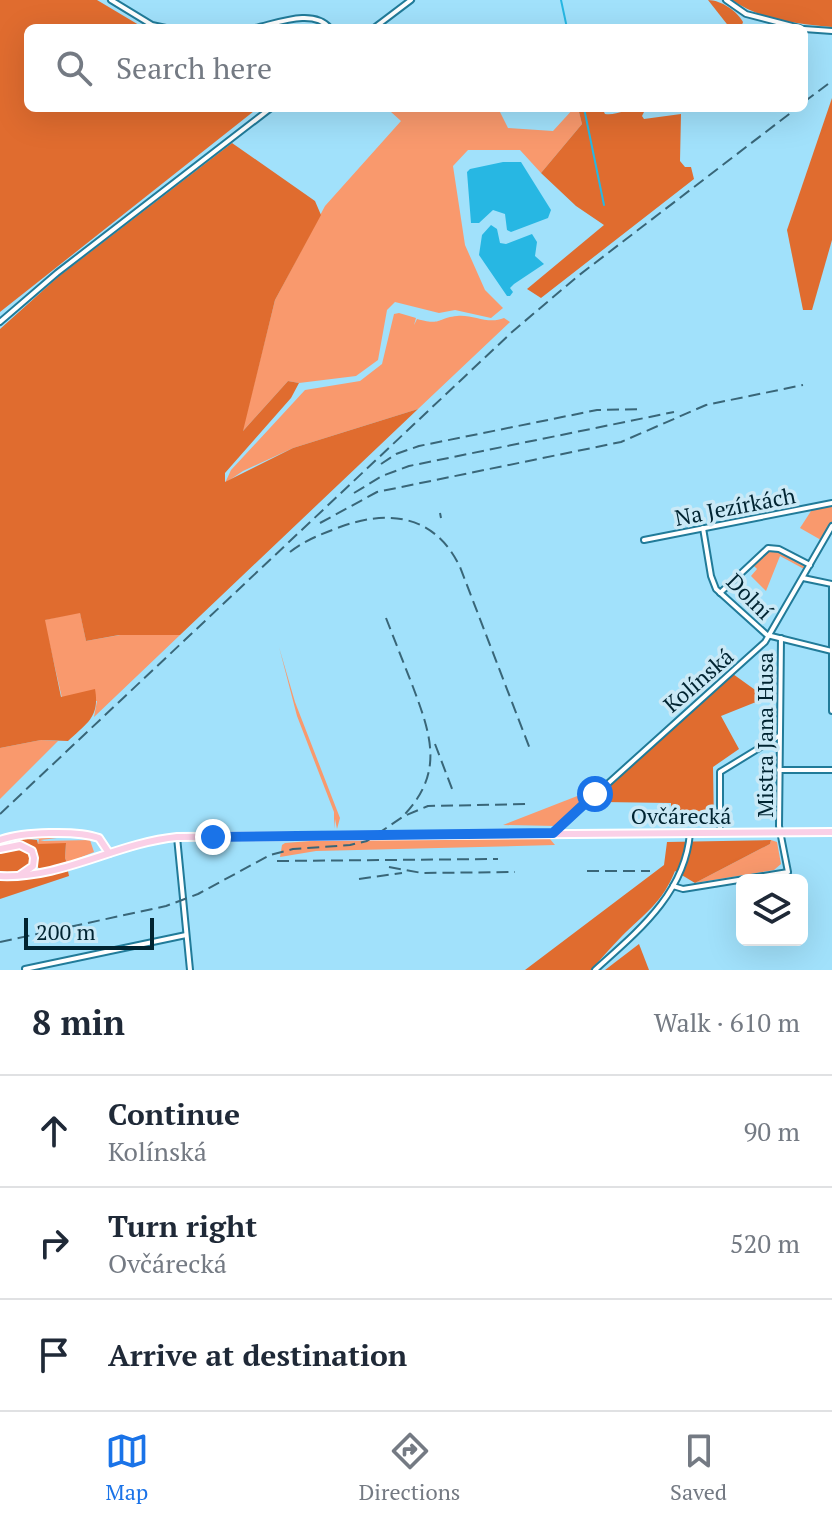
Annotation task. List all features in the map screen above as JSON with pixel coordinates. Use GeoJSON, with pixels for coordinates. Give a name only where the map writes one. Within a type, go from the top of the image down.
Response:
{"type":"FeatureCollection","features":[{"type":"Feature","properties":{"kind":"main road","name":"Ovčárecká"},"geometry":{"type":"LineString","coordinates":[[4,877],[47,872],[139,844],[177,837],[832,832]]}},
{"type":"Feature","properties":{"kind":"main road"},"geometry":{"type":"LineString","coordinates":[[0,840],[23,835],[86,835],[99,838],[109,853]]}},
{"type":"Feature","properties":{"kind":"main road"},"geometry":{"type":"LineString","coordinates":[[0,849],[20,845],[32,851],[33,866],[17,877]]}},
{"type":"Feature","properties":{"kind":"street"},"geometry":{"type":"LineString","coordinates":[[111,0],[150,24]]}},
{"type":"Feature","properties":{"kind":"street"},"geometry":{"type":"LineString","coordinates":[[379,24],[411,0]]}},
{"type":"Feature","properties":{"kind":"street"},"geometry":{"type":"LineString","coordinates":[[726,0],[746,14],[786,24]]}},
{"type":"Feature","properties":{"kind":"street"},"geometry":{"type":"LineString","coordinates":[[277,24],[311,18],[321,19],[326,24]]}},
{"type":"Feature","properties":{"kind":"street"},"geometry":{"type":"LineString","coordinates":[[808,29],[832,31]]}},
{"type":"Feature","properties":{"kind":"street"},"geometry":{"type":"LineString","coordinates":[[0,322],[266,112]]}},
{"type":"Feature","properties":{"kind":"street","name":"Na Jezírkách"},"geometry":{"type":"LineString","coordinates":[[644,540],[832,503]]}},
{"type":"Feature","properties":{"kind":"street","name":"Kolínská"},"geometry":{"type":"LineString","coordinates":[[553,833],[770,636],[832,526]]}},
{"type":"Feature","properties":{"kind":"street","name":"Dolní"},"geometry":{"type":"LineString","coordinates":[[703,528],[716,589],[770,636]]}},
{"type":"Feature","properties":{"kind":"street"},"geometry":{"type":"LineString","coordinates":[[720,593],[768,548],[779,549],[810,565]]}},
{"type":"Feature","properties":{"kind":"street"},"geometry":{"type":"LineString","coordinates":[[803,578],[832,584],[832,710]]}},
{"type":"Feature","properties":{"kind":"street"},"geometry":{"type":"LineString","coordinates":[[770,636],[832,651]]}},
{"type":"Feature","properties":{"kind":"street","name":"Mistra Jana Husa"},"geometry":{"type":"LineString","coordinates":[[673,886],[683,889],[788,872],[780,832],[781,638]]}},
{"type":"Feature","properties":{"kind":"street"},"geometry":{"type":"LineString","coordinates":[[720,832],[720,772],[779,736]]}},
{"type":"Feature","properties":{"kind":"street"},"geometry":{"type":"LineString","coordinates":[[779,770],[832,770]]}},
{"type":"Feature","properties":{"kind":"street"},"geometry":{"type":"LineString","coordinates":[[595,970],[646,923],[673,886],[686,857],[690,833]]}},
{"type":"Feature","properties":{"kind":"street"},"geometry":{"type":"LineString","coordinates":[[177,837],[190,970]]}},
{"type":"Feature","properties":{"kind":"street"},"geometry":{"type":"LineString","coordinates":[[25,969],[186,935]]}},
{"type":"Feature","properties":{"kind":"shaded area"},"geometry":{"type":"Polygon","coordinates":[[[0,0],[97,0],[137,24],[24,24],[24,112],[253,112],[0,312],[0,0]]]}},
{"type":"Feature","properties":{"kind":"shaded area"},"geometry":{"type":"Polygon","coordinates":[[[708,0],[733,10],[743,22],[727,24],[708,0]]]}},
{"type":"Feature","properties":{"kind":"shaded area"},"geometry":{"type":"Polygon","coordinates":[[[732,0],[832,0],[832,27],[767,17],[732,0]]]}},
{"type":"Feature","properties":{"kind":"shaded area"},"geometry":{"type":"Polygon","coordinates":[[[832,98],[832,240],[812,310],[803,310],[787,230],[832,98]]]}},
{"type":"Feature","properties":{"kind":"shaded area"},"geometry":{"type":"Polygon","coordinates":[[[391,112],[500,112],[508,128],[553,131],[570,112],[579,112],[582,124],[541,173],[520,150],[468,150],[453,166],[465,245],[485,290],[503,308],[491,318],[455,310],[439,313],[395,302],[387,310],[378,360],[356,376],[299,383],[288,381],[242,432],[275,300],[325,206],[401,121],[391,112]]]}},
{"type":"Feature","properties":{"kind":"shaded area"},"geometry":{"type":"Polygon","coordinates":[[[579,112],[644,112],[644,119],[681,114],[680,161],[685,167],[691,167],[694,179],[541,298],[527,289],[604,225],[576,206],[541,173],[582,124],[579,112]]]}},
{"type":"Feature","properties":{"kind":"shaded area"},"geometry":{"type":"Polygon","coordinates":[[[232,143],[315,201],[321,215],[275,300],[243,431],[288,381],[299,383],[291,398],[225,473],[225,482],[293,448],[418,409],[180,635],[119,635],[86,641],[80,613],[45,620],[61,697],[95,689],[94,713],[68,741],[41,740],[0,748],[0,329],[58,277],[232,143]]]}},
{"type":"Feature","properties":{"kind":"shaded area"},"geometry":{"type":"Polygon","coordinates":[[[394,314],[416,318],[414,325],[417,319],[436,322],[463,316],[492,320],[504,318],[510,322],[418,409],[293,448],[243,471],[225,483],[231,470],[305,390],[360,381],[382,364],[394,314]]]}},
{"type":"Feature","properties":{"kind":"shaded area"},"geometry":{"type":"Polygon","coordinates":[[[832,504],[832,522],[821,540],[800,528],[813,508],[832,504]]]}},
{"type":"Feature","properties":{"kind":"shaded area"},"geometry":{"type":"Polygon","coordinates":[[[776,549],[803,562],[805,570],[800,579],[804,569],[780,556],[766,591],[751,576],[757,569],[753,565],[748,567],[768,550],[776,549]]]}},
{"type":"Feature","properties":{"kind":"shaded area"},"geometry":{"type":"Polygon","coordinates":[[[80,612],[86,641],[120,635],[180,635],[94,717],[97,701],[62,698],[44,620],[80,612]]]}},
{"type":"Feature","properties":{"kind":"shaded area"},"geometry":{"type":"Polygon","coordinates":[[[279,647],[295,702],[340,818],[337,829],[335,819],[334,829],[334,812],[297,716],[279,647]]]}},
{"type":"Feature","properties":{"kind":"shaded area"},"geometry":{"type":"Polygon","coordinates":[[[733,674],[762,698],[721,716],[739,749],[713,767],[714,825],[671,825],[671,803],[603,802],[604,789],[733,674]]]}},
{"type":"Feature","properties":{"kind":"shaded area"},"geometry":{"type":"Polygon","coordinates":[[[41,740],[58,741],[0,799],[0,748],[41,740]]]}},
{"type":"Feature","properties":{"kind":"shaded area"},"geometry":{"type":"Polygon","coordinates":[[[585,793],[589,796],[556,826],[503,825],[585,793]]]}},
{"type":"Feature","properties":{"kind":"shaded area"},"geometry":{"type":"Polygon","coordinates":[[[479,836],[550,839],[555,845],[316,851],[280,857],[285,843],[479,836]]]}},
{"type":"Feature","properties":{"kind":"shaded area"},"geometry":{"type":"Polygon","coordinates":[[[18,838],[37,840],[38,844],[66,843],[67,863],[41,871],[33,849],[18,838]]]}},
{"type":"Feature","properties":{"kind":"shaded area"},"geometry":{"type":"Polygon","coordinates":[[[25,838],[57,838],[40,840],[44,841],[90,840],[94,852],[67,863],[66,844],[38,844],[39,839],[25,838]]]}},
{"type":"Feature","properties":{"kind":"shaded area"},"geometry":{"type":"Polygon","coordinates":[[[771,840],[777,842],[781,864],[774,870],[695,883],[770,844],[771,840]]]}},
{"type":"Feature","properties":{"kind":"shaded area"},"geometry":{"type":"Polygon","coordinates":[[[771,840],[770,844],[695,883],[675,871],[659,899],[591,970],[525,970],[664,865],[667,842],[771,840]]]}},
{"type":"Feature","properties":{"kind":"shaded area"},"geometry":{"type":"Polygon","coordinates":[[[15,848],[28,852],[29,865],[18,871],[0,872],[0,852],[15,848]]]}},
{"type":"Feature","properties":{"kind":"shaded area"},"geometry":{"type":"Polygon","coordinates":[[[68,871],[69,876],[0,899],[0,879],[30,879],[68,871]]]}},
{"type":"Feature","properties":{"kind":"shaded area"},"geometry":{"type":"Polygon","coordinates":[[[639,944],[649,970],[605,970],[639,944]]]}},
{"type":"Feature","properties":{"kind":"water"},"geometry":{"type":"Polygon","coordinates":[[[503,162],[521,162],[551,210],[548,218],[511,232],[507,230],[505,214],[493,210],[479,223],[471,223],[467,172],[503,162]]]}},
{"type":"Feature","properties":{"kind":"water"},"geometry":{"type":"Polygon","coordinates":[[[491,225],[497,229],[500,243],[506,244],[532,234],[537,242],[535,256],[544,264],[514,284],[510,288],[513,292],[510,296],[479,255],[482,235],[491,225]]]}},
{"type":"Feature","properties":{"kind":"waterway"},"geometry":{"type":"LineString","coordinates":[[561,0],[566,24]]}},
{"type":"Feature","properties":{"kind":"waterway"},"geometry":{"type":"LineString","coordinates":[[585,112],[604,205]]}},
{"type":"Feature","properties":{"kind":"railway"},"geometry":{"type":"LineString","coordinates":[[808,99],[832,81]]}},
{"type":"Feature","properties":{"kind":"railway"},"geometry":{"type":"LineString","coordinates":[[0,814],[512,332],[578,276],[792,112]]}},
{"type":"Feature","properties":{"kind":"railway"},"geometry":{"type":"LineString","coordinates":[[320,523],[377,492],[621,442],[706,405],[803,385]]}},
{"type":"Feature","properties":{"kind":"railway"},"geometry":{"type":"LineString","coordinates":[[381,464],[396,454],[419,446],[597,410],[643,409]]}},
{"type":"Feature","properties":{"kind":"railway"},"geometry":{"type":"LineString","coordinates":[[354,493],[382,476],[409,466],[674,412]]}},
{"type":"Feature","properties":{"kind":"railway"},"geometry":{"type":"LineString","coordinates":[[440,513],[441,518]]}},
{"type":"Feature","properties":{"kind":"railway"},"geometry":{"type":"LineString","coordinates":[[290,552],[327,532],[376,518],[409,521],[438,536],[460,567],[530,749]]}},
{"type":"Feature","properties":{"kind":"railway"},"geometry":{"type":"LineString","coordinates":[[386,618],[429,737],[429,768],[425,783],[405,814]]}},
{"type":"Feature","properties":{"kind":"railway"},"geometry":{"type":"LineString","coordinates":[[435,744],[454,794]]}},
{"type":"Feature","properties":{"kind":"railway"},"geometry":{"type":"LineString","coordinates":[[0,942],[166,906],[198,894],[270,855],[293,849],[367,841],[404,816],[428,806],[531,804]]}},
{"type":"Feature","properties":{"kind":"railway"},"geometry":{"type":"LineString","coordinates":[[277,861],[498,859]]}},
{"type":"Feature","properties":{"kind":"railway"},"geometry":{"type":"LineString","coordinates":[[389,867],[422,873],[515,872]]}},
{"type":"Feature","properties":{"kind":"railway"},"geometry":{"type":"LineString","coordinates":[[587,871],[650,871]]}},
{"type":"Feature","properties":{"kind":"railway"},"geometry":{"type":"LineString","coordinates":[[359,879],[402,873]]}},
{"type":"Feature","properties":{"kind":"route"},"geometry":{"type":"LineString","coordinates":[[213,837],[553,833],[595,794]]}}]}
